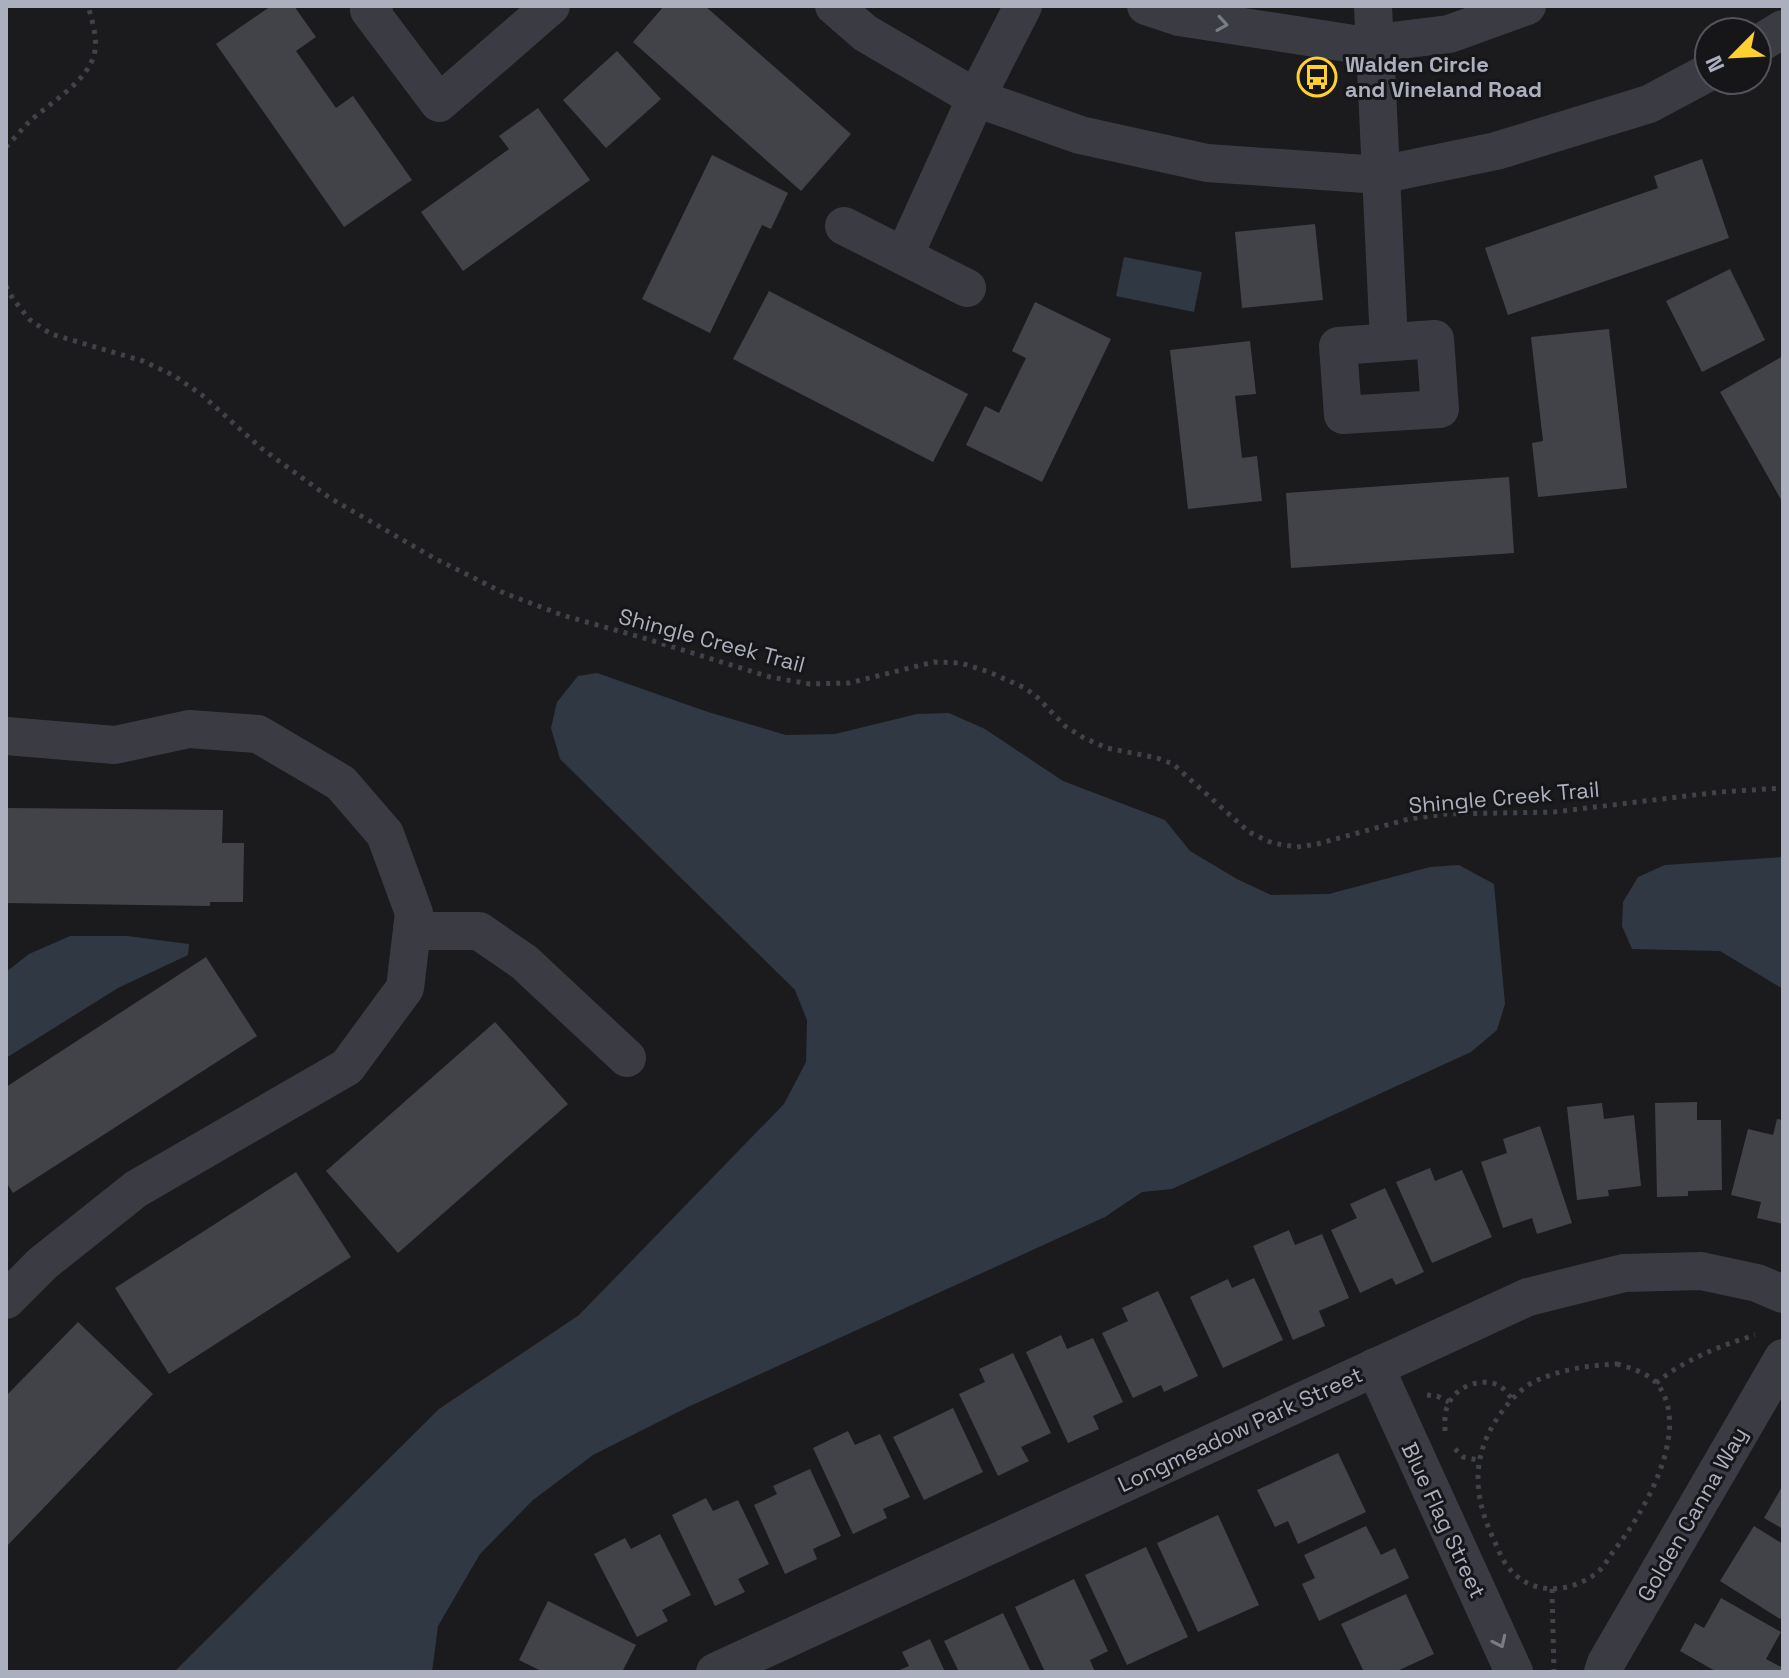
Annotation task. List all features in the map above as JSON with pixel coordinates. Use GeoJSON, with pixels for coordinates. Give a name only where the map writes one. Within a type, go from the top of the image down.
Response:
{"type":"FeatureCollection","features":[{"type":"Feature","properties":{"kind":"street"},"geometry":{"type":"LineString","coordinates":[[374,6],[369,10],[439,103],[551,6]]}},
{"type":"Feature","properties":{"kind":"street"},"geometry":{"type":"LineString","coordinates":[[834,6],[865,33],[976,98],[1080,135],[1207,163],[1380,175],[1496,151],[1649,104],[1693,81]]}},
{"type":"Feature","properties":{"kind":"street"},"geometry":{"type":"LineString","coordinates":[[904,256],[976,98],[1023,6]]}},
{"type":"Feature","properties":{"kind":"street"},"geometry":{"type":"LineString","coordinates":[[1146,6],[1195,20],[1360,45],[1374,24]]}},
{"type":"Feature","properties":{"kind":"street"},"geometry":{"type":"LineString","coordinates":[[1374,24],[1449,34],[1527,6]]}},
{"type":"Feature","properties":{"kind":"street"},"geometry":{"type":"LineString","coordinates":[[1374,24],[1389,342]]}},
{"type":"Feature","properties":{"kind":"street"},"geometry":{"type":"LineString","coordinates":[[844,226],[967,288]]}},
{"type":"Feature","properties":{"kind":"street"},"geometry":{"type":"LineString","coordinates":[[6,736],[115,745],[189,729],[258,734],[341,783],[385,834],[414,913],[405,988],[347,1067],[136,1189],[43,1263],[6,1300]]}},
{"type":"Feature","properties":{"kind":"street"},"geometry":{"type":"LineString","coordinates":[[412,931],[479,931],[524,962],[627,1058]]}},
{"type":"Feature","properties":{"kind":"street","name":"Longmeadow Park Street"},"geometry":{"type":"LineString","coordinates":[[715,1672],[1528,1297],[1624,1273],[1701,1271],[1757,1283],[1783,1294]]}},
{"type":"Feature","properties":{"kind":"street","name":"Golden Canna Way"},"geometry":{"type":"LineString","coordinates":[[1603,1672],[1769,1346]]}},
{"type":"Feature","properties":{"kind":"street","name":"Blue Flag Street"},"geometry":{"type":"LineString","coordinates":[[1375,1367],[1514,1672]]}},
{"type":"Feature","properties":{"kind":"path"},"geometry":{"type":"LineString","coordinates":[[6,147],[28,123],[76,83],[91,64],[95,49],[88,6]]}},
{"type":"Feature","properties":{"kind":"path","name":"Shingle Creek Trail"},"geometry":{"type":"LineString","coordinates":[[6,286],[30,320],[51,334],[143,361],[173,375],[202,395],[261,448],[330,498],[434,558],[504,593],[562,615],[784,680],[810,684],[849,683],[934,662],[961,663],[989,672],[1025,688],[1065,726],[1084,738],[1107,748],[1173,764],[1249,832],[1272,843],[1297,847],[1317,844],[1409,819],[1446,814],[1554,812],[1720,792],[1783,788]]}},
{"type":"Feature","properties":{"kind":"path"},"geometry":{"type":"LineString","coordinates":[[1656,1383],[1700,1355],[1769,1346]]}},
{"type":"Feature","properties":{"kind":"path"},"geometry":{"type":"LineString","coordinates":[[1617,1364],[1639,1371],[1656,1383],[1668,1408],[1670,1432],[1647,1500],[1622,1541],[1596,1574],[1569,1588],[1546,1590],[1521,1580],[1506,1565],[1480,1505],[1478,1460],[1497,1417],[1512,1399],[1537,1379],[1586,1366],[1617,1364]]}},
{"type":"Feature","properties":{"kind":"path"},"geometry":{"type":"LineString","coordinates":[[1478,1460],[1463,1457],[1449,1443],[1444,1430],[1449,1402],[1455,1393],[1477,1383],[1501,1386],[1512,1399]]}},
{"type":"Feature","properties":{"kind":"path"},"geometry":{"type":"LineString","coordinates":[[1552,1589],[1554,1672]]}},
{"type":"Feature","properties":{"kind":"water"},"geometry":{"type":"Polygon","coordinates":[[[1124,257],[1202,272],[1194,312],[1116,296],[1124,257]]]}},
{"type":"Feature","properties":{"kind":"water"},"geometry":{"type":"Polygon","coordinates":[[[597,673],[708,712],[786,735],[835,734],[917,714],[949,713],[985,729],[1063,781],[1165,820],[1190,851],[1271,895],[1329,894],[1430,867],[1459,865],[1494,884],[1505,1004],[1497,1030],[1471,1052],[1172,1189],[1142,1192],[1105,1217],[688,1407],[593,1455],[533,1500],[480,1554],[438,1626],[432,1672],[174,1672],[439,1409],[579,1315],[784,1104],[806,1062],[807,1020],[795,990],[560,759],[551,728],[557,702],[578,676],[597,673]]]}},
{"type":"Feature","properties":{"kind":"water"},"geometry":{"type":"Polygon","coordinates":[[[1783,857],[1783,989],[1720,951],[1632,949],[1622,926],[1623,902],[1638,877],[1665,865],[1783,857]]]}},
{"type":"Feature","properties":{"kind":"water"},"geometry":{"type":"Polygon","coordinates":[[[70,936],[127,936],[189,944],[188,955],[118,988],[6,1058],[6,972],[29,954],[70,936]]]}},
{"type":"Feature","properties":{"kind":"building"},"geometry":{"type":"Polygon","coordinates":[[[271,6],[294,6],[316,37],[296,51],[336,108],[353,96],[412,180],[344,227],[216,44],[271,6]]]}},
{"type":"Feature","properties":{"kind":"building"},"geometry":{"type":"Polygon","coordinates":[[[664,6],[705,6],[851,134],[801,191],[633,42],[664,6]]]}},
{"type":"Feature","properties":{"kind":"building"},"geometry":{"type":"Polygon","coordinates":[[[617,51],[661,99],[606,148],[563,100],[617,51]]]}},
{"type":"Feature","properties":{"kind":"building"},"geometry":{"type":"Polygon","coordinates":[[[538,108],[590,180],[463,271],[421,212],[509,149],[499,136],[538,108]]]}},
{"type":"Feature","properties":{"kind":"building"},"geometry":{"type":"Polygon","coordinates":[[[712,155],[788,193],[771,229],[762,225],[710,333],[642,299],[712,155]]]}},
{"type":"Feature","properties":{"kind":"building"},"geometry":{"type":"Polygon","coordinates":[[[1702,159],[1729,238],[1508,315],[1485,248],[1658,188],[1654,176],[1702,159]]]}},
{"type":"Feature","properties":{"kind":"building"},"geometry":{"type":"Polygon","coordinates":[[[1315,224],[1323,300],[1242,308],[1235,232],[1315,224]]]}},
{"type":"Feature","properties":{"kind":"building"},"geometry":{"type":"Polygon","coordinates":[[[1730,269],[1765,340],[1702,372],[1666,301],[1730,269]]]}},
{"type":"Feature","properties":{"kind":"building"},"geometry":{"type":"Polygon","coordinates":[[[769,291],[968,394],[933,462],[733,359],[769,291]]]}},
{"type":"Feature","properties":{"kind":"building"},"geometry":{"type":"Polygon","coordinates":[[[1035,302],[1111,339],[1042,482],[966,445],[985,406],[999,413],[1026,358],[1012,351],[1035,302]]]}},
{"type":"Feature","properties":{"kind":"building"},"geometry":{"type":"Polygon","coordinates":[[[1609,329],[1627,488],[1538,497],[1532,443],[1543,441],[1531,337],[1609,329]]]}},
{"type":"Feature","properties":{"kind":"building"},"geometry":{"type":"Polygon","coordinates":[[[1250,341],[1256,394],[1235,396],[1242,458],[1257,456],[1262,501],[1188,509],[1170,350],[1250,341]]]}},
{"type":"Feature","properties":{"kind":"building"},"geometry":{"type":"Polygon","coordinates":[[[1783,356],[1783,503],[1720,392],[1783,356]]]}},
{"type":"Feature","properties":{"kind":"building"},"geometry":{"type":"Polygon","coordinates":[[[1509,477],[1514,553],[1291,568],[1286,493],[1509,477]]]}},
{"type":"Feature","properties":{"kind":"building"},"geometry":{"type":"Polygon","coordinates":[[[6,808],[223,810],[222,843],[244,843],[243,902],[210,902],[210,906],[6,903],[6,808]]]}},
{"type":"Feature","properties":{"kind":"building"},"geometry":{"type":"Polygon","coordinates":[[[206,957],[257,1036],[13,1193],[6,1182],[6,1087],[206,957]]]}},
{"type":"Feature","properties":{"kind":"building"},"geometry":{"type":"Polygon","coordinates":[[[495,1022],[568,1104],[398,1253],[326,1171],[495,1022]]]}},
{"type":"Feature","properties":{"kind":"building"},"geometry":{"type":"Polygon","coordinates":[[[1697,1102],[1697,1120],[1721,1120],[1722,1190],[1688,1191],[1688,1196],[1657,1197],[1655,1103],[1697,1102]]]}},
{"type":"Feature","properties":{"kind":"building"},"geometry":{"type":"Polygon","coordinates":[[[1602,1103],[1604,1119],[1634,1115],[1641,1186],[1608,1190],[1609,1196],[1577,1200],[1567,1107],[1602,1103]]]}},
{"type":"Feature","properties":{"kind":"building"},"geometry":{"type":"Polygon","coordinates":[[[1777,1119],[1783,1120],[1783,1224],[1757,1218],[1761,1202],[1731,1195],[1748,1129],[1773,1135],[1777,1119]]]}},
{"type":"Feature","properties":{"kind":"building"},"geometry":{"type":"Polygon","coordinates":[[[1540,1126],[1572,1223],[1537,1234],[1532,1218],[1503,1228],[1481,1162],[1507,1153],[1503,1139],[1540,1126]]]}},
{"type":"Feature","properties":{"kind":"building"},"geometry":{"type":"Polygon","coordinates":[[[1430,1168],[1435,1181],[1462,1170],[1492,1237],[1432,1263],[1396,1182],[1430,1168]]]}},
{"type":"Feature","properties":{"kind":"building"},"geometry":{"type":"Polygon","coordinates":[[[296,1172],[351,1257],[169,1374],[115,1288],[296,1172]]]}},
{"type":"Feature","properties":{"kind":"building"},"geometry":{"type":"Polygon","coordinates":[[[1385,1188],[1424,1272],[1396,1285],[1392,1278],[1360,1293],[1331,1230],[1357,1218],[1350,1204],[1385,1188]]]}},
{"type":"Feature","properties":{"kind":"building"},"geometry":{"type":"Polygon","coordinates":[[[1289,1230],[1295,1245],[1322,1234],[1349,1298],[1319,1311],[1325,1326],[1293,1340],[1253,1246],[1289,1230]]]}},
{"type":"Feature","properties":{"kind":"building"},"geometry":{"type":"Polygon","coordinates":[[[1254,1278],[1283,1340],[1223,1368],[1190,1297],[1228,1279],[1232,1288],[1254,1278]]]}},
{"type":"Feature","properties":{"kind":"building"},"geometry":{"type":"Polygon","coordinates":[[[1158,1291],[1198,1376],[1164,1392],[1161,1385],[1133,1398],[1102,1333],[1128,1321],[1122,1308],[1158,1291]]]}},
{"type":"Feature","properties":{"kind":"building"},"geometry":{"type":"Polygon","coordinates":[[[78,1322],[153,1394],[6,1547],[6,1396],[78,1322]]]}},
{"type":"Feature","properties":{"kind":"building"},"geometry":{"type":"Polygon","coordinates":[[[1061,1335],[1067,1349],[1093,1338],[1123,1402],[1093,1416],[1099,1429],[1068,1443],[1026,1352],[1061,1335]]]}},
{"type":"Feature","properties":{"kind":"building"},"geometry":{"type":"Polygon","coordinates":[[[1013,1353],[1051,1433],[1021,1447],[1029,1461],[998,1476],[959,1394],[985,1382],[979,1369],[1013,1353]]]}},
{"type":"Feature","properties":{"kind":"building"},"geometry":{"type":"Polygon","coordinates":[[[953,1408],[983,1472],[924,1500],[893,1437],[953,1408]]]}},
{"type":"Feature","properties":{"kind":"building"},"geometry":{"type":"Polygon","coordinates":[[[848,1431],[855,1445],[880,1434],[910,1497],[883,1509],[887,1518],[853,1534],[813,1448],[848,1431]]]}},
{"type":"Feature","properties":{"kind":"building"},"geometry":{"type":"Polygon","coordinates":[[[1338,1453],[1366,1512],[1298,1544],[1288,1521],[1275,1527],[1257,1490],[1338,1453]]]}},
{"type":"Feature","properties":{"kind":"building"},"geometry":{"type":"Polygon","coordinates":[[[810,1469],[841,1536],[813,1549],[817,1559],[785,1574],[754,1505],[777,1494],[773,1486],[810,1469]]]}},
{"type":"Feature","properties":{"kind":"building"},"geometry":{"type":"Polygon","coordinates":[[[1783,1485],[1783,1529],[1764,1518],[1783,1485]]]}},
{"type":"Feature","properties":{"kind":"building"},"geometry":{"type":"Polygon","coordinates":[[[706,1498],[713,1511],[738,1500],[769,1564],[738,1579],[745,1592],[715,1606],[672,1515],[706,1498]]]}},
{"type":"Feature","properties":{"kind":"building"},"geometry":{"type":"Polygon","coordinates":[[[1218,1515],[1259,1605],[1198,1632],[1157,1543],[1218,1515]]]}},
{"type":"Feature","properties":{"kind":"building"},"geometry":{"type":"Polygon","coordinates":[[[1366,1526],[1381,1555],[1395,1548],[1409,1578],[1319,1621],[1302,1584],[1315,1578],[1304,1555],[1366,1526]]]}},
{"type":"Feature","properties":{"kind":"building"},"geometry":{"type":"Polygon","coordinates":[[[1754,1526],[1783,1544],[1783,1615],[1780,1619],[1720,1581],[1754,1526]]]}},
{"type":"Feature","properties":{"kind":"building"},"geometry":{"type":"Polygon","coordinates":[[[660,1534],[691,1595],[662,1610],[668,1621],[637,1637],[594,1554],[625,1538],[631,1549],[660,1534]]]}},
{"type":"Feature","properties":{"kind":"building"},"geometry":{"type":"Polygon","coordinates":[[[1146,1547],[1188,1637],[1127,1665],[1085,1575],[1146,1547]]]}},
{"type":"Feature","properties":{"kind":"building"},"geometry":{"type":"Polygon","coordinates":[[[1074,1579],[1108,1651],[1090,1660],[1095,1672],[1045,1672],[1015,1607],[1074,1579]]]}},
{"type":"Feature","properties":{"kind":"building"},"geometry":{"type":"Polygon","coordinates":[[[1406,1594],[1434,1654],[1395,1672],[1364,1672],[1341,1624],[1406,1594]]]}},
{"type":"Feature","properties":{"kind":"building"},"geometry":{"type":"Polygon","coordinates":[[[1721,1598],[1781,1632],[1766,1659],[1783,1668],[1783,1672],[1717,1672],[1680,1651],[1695,1623],[1704,1628],[1721,1598]]]}},
{"type":"Feature","properties":{"kind":"building"},"geometry":{"type":"Polygon","coordinates":[[[548,1601],[636,1645],[622,1672],[543,1672],[519,1660],[548,1601]]]}},
{"type":"Feature","properties":{"kind":"building"},"geometry":{"type":"Polygon","coordinates":[[[1003,1613],[1031,1672],[959,1672],[944,1641],[1003,1613]]]}},
{"type":"Feature","properties":{"kind":"building"},"geometry":{"type":"Polygon","coordinates":[[[930,1639],[945,1672],[895,1672],[909,1666],[902,1652],[930,1639]]]}},
{"type":"Feature","properties":{"kind":"place","name":"Walden Circle and Vineland Road"},"geometry":{"type":"Point","coordinates":[1317,77]}}]}
